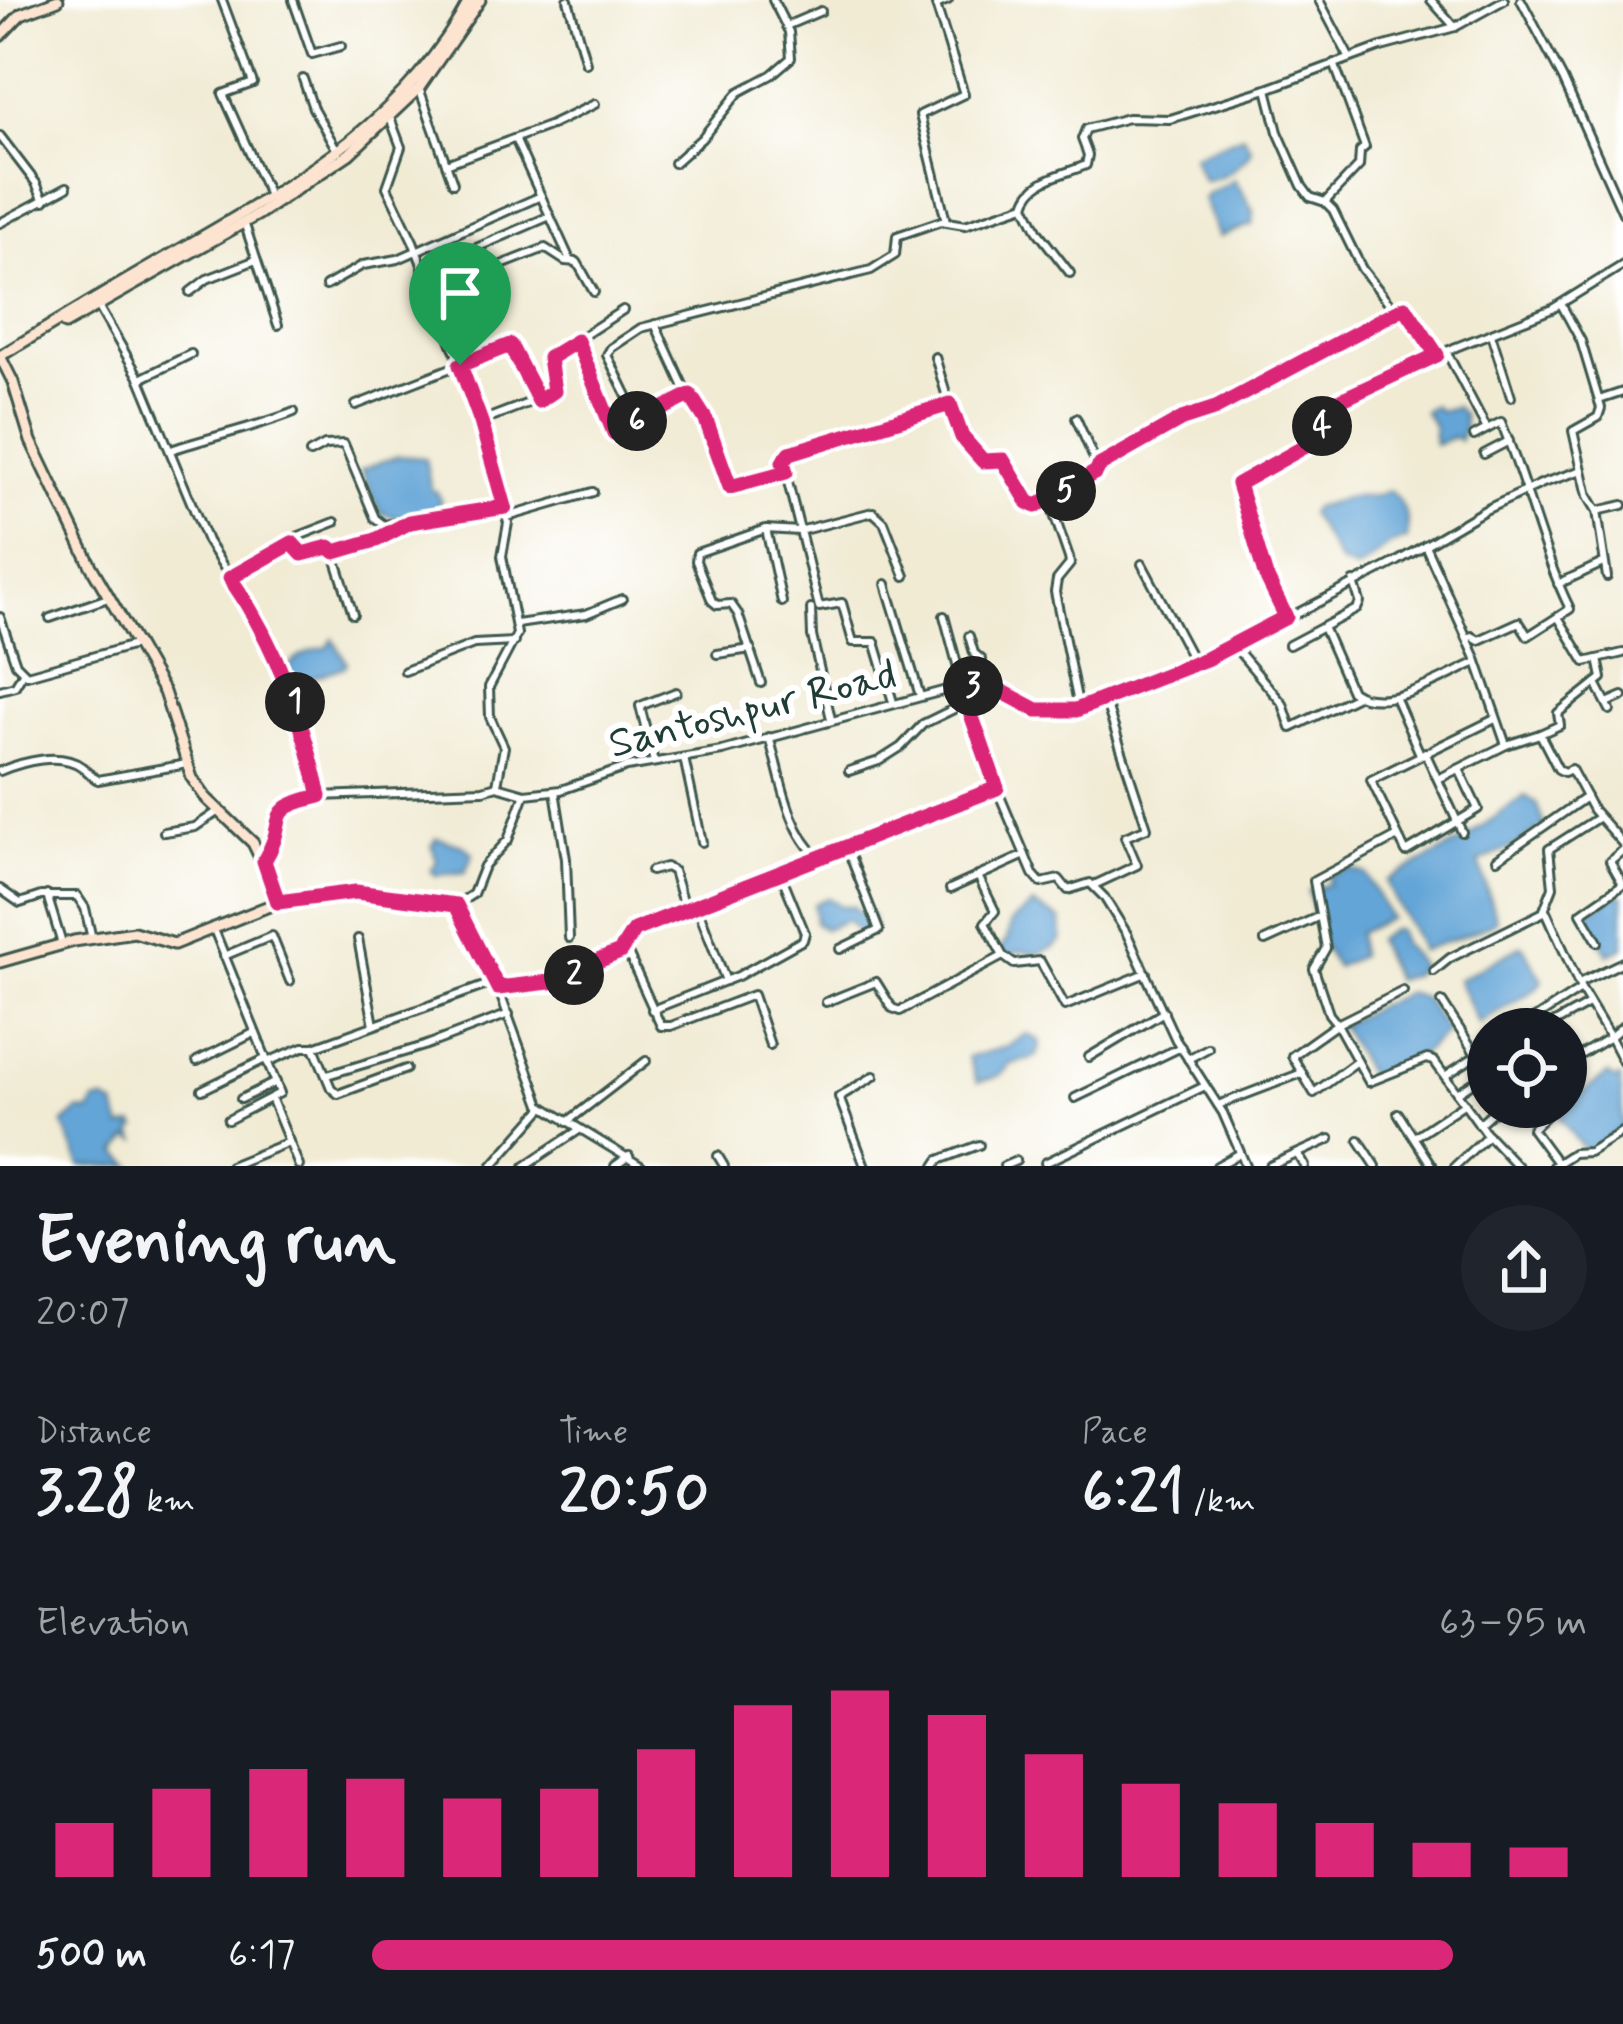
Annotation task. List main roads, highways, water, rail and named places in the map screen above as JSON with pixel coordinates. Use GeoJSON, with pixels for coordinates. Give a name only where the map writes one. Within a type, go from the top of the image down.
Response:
{"type":"FeatureCollection","features":[{"type":"Feature","properties":{"kind":"water"},"geometry":{"type":"Polygon","coordinates":[[[1243,135],[1251,149],[1243,161],[1203,180],[1192,156],[1243,135]]]}},
{"type":"Feature","properties":{"kind":"water"},"geometry":{"type":"Polygon","coordinates":[[[1234,179],[1253,210],[1253,224],[1219,237],[1203,199],[1234,179]]]}},
{"type":"Feature","properties":{"kind":"water"},"geometry":{"type":"Polygon","coordinates":[[[1434,406],[1439,411],[1455,407],[1463,415],[1459,440],[1454,437],[1435,445],[1433,425],[1424,411],[1434,406]]]}},
{"type":"Feature","properties":{"kind":"water"},"geometry":{"type":"Polygon","coordinates":[[[398,456],[425,458],[439,506],[403,518],[381,513],[361,470],[398,456]]]}},
{"type":"Feature","properties":{"kind":"water"},"geometry":{"type":"Polygon","coordinates":[[[1389,490],[1405,512],[1407,539],[1390,545],[1357,570],[1340,563],[1309,513],[1341,499],[1389,490]]]}},
{"type":"Feature","properties":{"kind":"water"},"geometry":{"type":"Polygon","coordinates":[[[333,639],[347,663],[344,667],[309,679],[291,679],[288,667],[292,663],[327,648],[333,639]]]}},
{"type":"Feature","properties":{"kind":"water"},"geometry":{"type":"Polygon","coordinates":[[[1525,796],[1536,803],[1544,825],[1517,845],[1479,862],[1496,920],[1421,951],[1387,881],[1460,842],[1525,796]]]}},
{"type":"Feature","properties":{"kind":"water"},"geometry":{"type":"Polygon","coordinates":[[[437,838],[463,845],[473,854],[465,872],[436,875],[431,871],[437,861],[432,846],[437,838]]]}},
{"type":"Feature","properties":{"kind":"water"},"geometry":{"type":"Polygon","coordinates":[[[1348,868],[1366,874],[1390,918],[1358,933],[1359,956],[1336,967],[1324,949],[1308,891],[1329,884],[1328,877],[1348,868]]]}},
{"type":"Feature","properties":{"kind":"water"},"geometry":{"type":"Polygon","coordinates":[[[1614,895],[1623,895],[1623,948],[1608,954],[1585,915],[1614,895]]]}},
{"type":"Feature","properties":{"kind":"water"},"geometry":{"type":"Polygon","coordinates":[[[828,898],[841,906],[853,906],[859,914],[869,913],[873,931],[861,935],[847,920],[824,929],[815,923],[814,904],[828,898]]]}},
{"type":"Feature","properties":{"kind":"water"},"geometry":{"type":"Polygon","coordinates":[[[1033,905],[1061,920],[1062,939],[1039,954],[1021,951],[1004,957],[1000,949],[1011,922],[1033,905]]]}},
{"type":"Feature","properties":{"kind":"water"},"geometry":{"type":"Polygon","coordinates":[[[1398,930],[1402,943],[1421,966],[1412,975],[1395,980],[1376,940],[1398,930]]]}},
{"type":"Feature","properties":{"kind":"water"},"geometry":{"type":"Polygon","coordinates":[[[1522,945],[1543,980],[1504,1008],[1471,1008],[1458,980],[1522,945]]]}},
{"type":"Feature","properties":{"kind":"water"},"geometry":{"type":"Polygon","coordinates":[[[1407,992],[1424,998],[1447,1032],[1420,1055],[1370,1078],[1340,1025],[1407,992]]]}},
{"type":"Feature","properties":{"kind":"water"},"geometry":{"type":"Polygon","coordinates":[[[1026,1034],[1040,1041],[1035,1056],[977,1082],[968,1057],[1007,1047],[1026,1034]]]}},
{"type":"Feature","properties":{"kind":"water"},"geometry":{"type":"Polygon","coordinates":[[[1608,1074],[1614,1080],[1620,1078],[1623,1128],[1586,1153],[1568,1128],[1587,1128],[1587,1089],[1608,1074]]]}},
{"type":"Feature","properties":{"kind":"water"},"geometry":{"type":"Polygon","coordinates":[[[95,1102],[115,1106],[122,1128],[134,1125],[137,1129],[132,1131],[136,1141],[129,1138],[118,1153],[133,1166],[81,1166],[63,1124],[79,1110],[90,1112],[95,1102]]]}}]}
